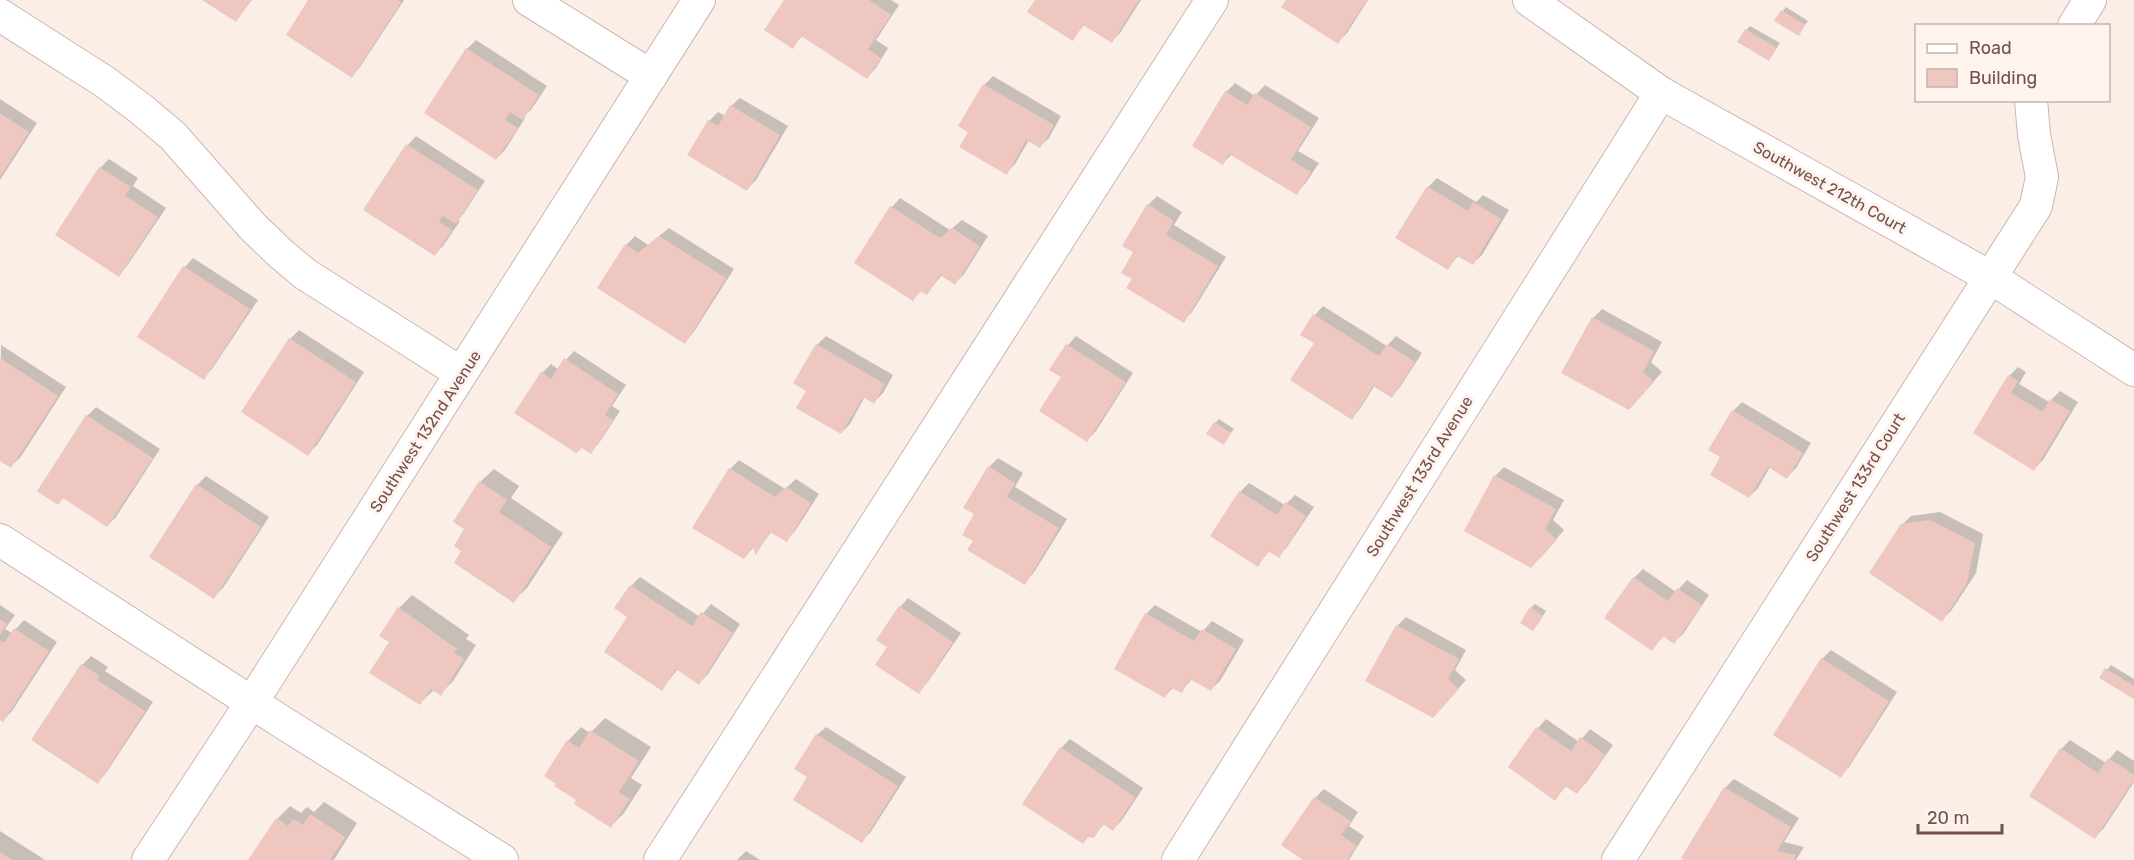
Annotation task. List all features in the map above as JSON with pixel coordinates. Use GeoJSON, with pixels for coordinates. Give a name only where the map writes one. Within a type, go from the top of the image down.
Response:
{"type":"FeatureCollection","features":[{"type":"Feature","properties":{"kind":"street"},"geometry":{"type":"LineString","coordinates":[[529,0],[651,76]]}},
{"type":"Feature","properties":{"kind":"street","name":"Southwest 132nd Avenue"},"geometry":{"type":"LineString","coordinates":[[148,860],[252,702],[699,0]]}},
{"type":"Feature","properties":{"kind":"street"},"geometry":{"type":"LineString","coordinates":[[660,860],[1212,0]]}},
{"type":"Feature","properties":{"kind":"street","name":"Southwest 212th Court"},"geometry":{"type":"LineString","coordinates":[[1529,0],[1661,93],[1990,277],[2134,370]]}},
{"type":"Feature","properties":{"kind":"street"},"geometry":{"type":"LineString","coordinates":[[2075,24],[2090,0]]}},
{"type":"Feature","properties":{"kind":"street"},"geometry":{"type":"LineString","coordinates":[[0,15],[105,82],[173,136],[253,227],[280,254],[306,274],[461,373]]}},
{"type":"Feature","properties":{"kind":"street","name":"Southwest 133rd Avenue"},"geometry":{"type":"LineString","coordinates":[[1178,860],[1661,93]]}},
{"type":"Feature","properties":{"kind":"street","name":"Southwest 133rd Court"},"geometry":{"type":"LineString","coordinates":[[1618,860],[2036,206],[2042,177],[2034,135],[2031,102]]}},
{"type":"Feature","properties":{"kind":"street"},"geometry":{"type":"LineString","coordinates":[[0,540],[502,860]]}},
{"type":"Feature","properties":{"kind":"building"},"geometry":{"type":"Polygon","coordinates":[[[202,0],[251,0],[236,22],[202,0]]]}},
{"type":"Feature","properties":{"kind":"building"},"geometry":{"type":"Polygon","coordinates":[[[308,0],[398,0],[401,2],[352,78],[286,35],[308,0]]]}},
{"type":"Feature","properties":{"kind":"building"},"geometry":{"type":"Polygon","coordinates":[[[784,0],[869,0],[891,15],[868,49],[881,58],[867,79],[801,36],[793,49],[764,30],[784,0]]]}},
{"type":"Feature","properties":{"kind":"building"},"geometry":{"type":"Polygon","coordinates":[[[1035,0],[1139,0],[1112,43],[1083,25],[1073,41],[1027,12],[1035,0]]]}},
{"type":"Feature","properties":{"kind":"building"},"geometry":{"type":"Polygon","coordinates":[[[1286,0],[1367,0],[1338,44],[1281,7],[1286,0]]]}},
{"type":"Feature","properties":{"kind":"building"},"geometry":{"type":"Polygon","coordinates":[[[1781,10],[1805,25],[1799,36],[1774,21],[1781,10]]]}},
{"type":"Feature","properties":{"kind":"building"},"geometry":{"type":"Polygon","coordinates":[[[1745,29],[1777,48],[1769,61],[1737,42],[1745,29]]]}},
{"type":"Feature","properties":{"kind":"building"},"geometry":{"type":"Polygon","coordinates":[[[466,48],[539,95],[523,120],[510,112],[505,120],[518,128],[496,160],[424,113],[466,48]]]}},
{"type":"Feature","properties":{"kind":"building"},"geometry":{"type":"Polygon","coordinates":[[[983,84],[1054,125],[1040,148],[1026,140],[1007,175],[959,147],[968,132],[958,126],[983,84]]]}},
{"type":"Feature","properties":{"kind":"building"},"geometry":{"type":"Polygon","coordinates":[[[1225,91],[1247,105],[1255,93],[1311,127],[1291,160],[1311,172],[1297,195],[1229,154],[1223,165],[1192,146],[1225,91]]]}},
{"type":"Feature","properties":{"kind":"building"},"geometry":{"type":"Polygon","coordinates":[[[730,105],[780,135],[747,191],[687,155],[708,120],[718,126],[730,105]]]}},
{"type":"Feature","properties":{"kind":"building"},"geometry":{"type":"Polygon","coordinates":[[[0,113],[29,132],[0,177],[0,113]]]}},
{"type":"Feature","properties":{"kind":"building"},"geometry":{"type":"Polygon","coordinates":[[[406,144],[478,190],[456,224],[443,216],[439,222],[452,230],[435,256],[363,210],[406,144]]]}},
{"type":"Feature","properties":{"kind":"building"},"geometry":{"type":"Polygon","coordinates":[[[99,167],[131,187],[125,196],[158,217],[119,277],[55,235],[99,167]]]}},
{"type":"Feature","properties":{"kind":"building"},"geometry":{"type":"Polygon","coordinates":[[[1427,186],[1468,211],[1473,202],[1501,219],[1473,265],[1457,256],[1448,270],[1395,238],[1427,186]]]}},
{"type":"Feature","properties":{"kind":"building"},"geometry":{"type":"Polygon","coordinates":[[[1147,204],[1174,221],[1166,235],[1218,266],[1184,323],[1126,288],[1132,279],[1121,273],[1133,252],[1122,246],[1147,204]]]}},
{"type":"Feature","properties":{"kind":"building"},"geometry":{"type":"Polygon","coordinates":[[[890,206],[940,238],[952,228],[980,246],[955,285],[940,275],[927,295],[920,291],[913,301],[854,263],[890,206]]]}},
{"type":"Feature","properties":{"kind":"building"},"geometry":{"type":"Polygon","coordinates":[[[659,236],[726,278],[685,344],[597,288],[625,244],[638,253],[659,236]]]}},
{"type":"Feature","properties":{"kind":"building"},"geometry":{"type":"Polygon","coordinates":[[[183,266],[250,309],[204,380],[137,337],[183,266]]]}},
{"type":"Feature","properties":{"kind":"building"},"geometry":{"type":"Polygon","coordinates":[[[1313,314],[1379,356],[1387,344],[1415,362],[1392,398],[1373,386],[1352,420],[1290,380],[1314,343],[1300,335],[1313,314]]]}},
{"type":"Feature","properties":{"kind":"building"},"geometry":{"type":"Polygon","coordinates":[[[1592,317],[1654,351],[1643,372],[1654,382],[1629,410],[1561,373],[1592,317]]]}},
{"type":"Feature","properties":{"kind":"building"},"geometry":{"type":"Polygon","coordinates":[[[289,338],[356,382],[308,456],[241,412],[289,338]]]}},
{"type":"Feature","properties":{"kind":"building"},"geometry":{"type":"Polygon","coordinates":[[[816,344],[885,384],[874,404],[863,397],[841,434],[796,408],[806,391],[793,383],[816,344]]]}},
{"type":"Feature","properties":{"kind":"building"},"geometry":{"type":"Polygon","coordinates":[[[1066,344],[1126,382],[1087,442],[1039,411],[1061,377],[1049,370],[1066,344]]]}},
{"type":"Feature","properties":{"kind":"building"},"geometry":{"type":"Polygon","coordinates":[[[0,358],[58,396],[11,468],[0,461],[0,358]]]}},
{"type":"Feature","properties":{"kind":"building"},"geometry":{"type":"Polygon","coordinates":[[[564,358],[618,394],[605,415],[613,420],[591,454],[582,448],[576,453],[514,413],[541,372],[551,379],[564,358]]]}},
{"type":"Feature","properties":{"kind":"building"},"geometry":{"type":"Polygon","coordinates":[[[2008,375],[2018,381],[2011,393],[2042,412],[2050,399],[2070,411],[2034,471],[1973,433],[2008,375]]]}},
{"type":"Feature","properties":{"kind":"building"},"geometry":{"type":"Polygon","coordinates":[[[1732,410],[1803,453],[1787,479],[1768,467],[1749,498],[1710,475],[1720,457],[1708,450],[1732,410]]]}},
{"type":"Feature","properties":{"kind":"building"},"geometry":{"type":"Polygon","coordinates":[[[86,415],[153,458],[107,527],[63,498],[58,505],[37,491],[86,415]]]}},
{"type":"Feature","properties":{"kind":"building"},"geometry":{"type":"Polygon","coordinates":[[[1214,422],[1231,433],[1224,445],[1206,434],[1214,422]]]}},
{"type":"Feature","properties":{"kind":"building"},"geometry":{"type":"Polygon","coordinates":[[[988,466],[1015,483],[1007,497],[1059,528],[1025,585],[967,550],[973,541],[962,535],[974,514],[963,508],[988,466]]]}},
{"type":"Feature","properties":{"kind":"building"},"geometry":{"type":"Polygon","coordinates":[[[729,468],[775,497],[786,487],[811,503],[787,542],[770,532],[756,555],[753,547],[744,559],[692,528],[729,468]]]}},
{"type":"Feature","properties":{"kind":"building"},"geometry":{"type":"Polygon","coordinates":[[[1494,475],[1556,509],[1545,529],[1557,540],[1531,568],[1464,531],[1494,475]]]}},
{"type":"Feature","properties":{"kind":"building"},"geometry":{"type":"Polygon","coordinates":[[[479,481],[507,500],[499,512],[551,547],[514,603],[454,563],[461,551],[454,546],[464,529],[453,522],[479,481]]]}},
{"type":"Feature","properties":{"kind":"building"},"geometry":{"type":"Polygon","coordinates":[[[196,484],[261,527],[214,599],[149,557],[196,484]]]}},
{"type":"Feature","properties":{"kind":"building"},"geometry":{"type":"Polygon","coordinates":[[[1239,491],[1277,515],[1285,502],[1306,516],[1279,558],[1268,551],[1258,567],[1210,536],[1239,491]]]}},
{"type":"Feature","properties":{"kind":"building"},"geometry":{"type":"Polygon","coordinates":[[[1930,520],[1975,543],[1967,583],[1942,622],[1869,573],[1901,524],[1930,520]]]}},
{"type":"Feature","properties":{"kind":"building"},"geometry":{"type":"Polygon","coordinates":[[[1633,577],[1668,601],[1677,588],[1702,605],[1674,644],[1663,636],[1652,651],[1604,618],[1633,577]]]}},
{"type":"Feature","properties":{"kind":"building"},"geometry":{"type":"Polygon","coordinates":[[[630,585],[692,626],[701,612],[733,633],[699,685],[676,669],[662,691],[604,652],[627,617],[614,608],[630,585]]]}},
{"type":"Feature","properties":{"kind":"building"},"geometry":{"type":"Polygon","coordinates":[[[899,606],[953,642],[919,694],[875,665],[887,647],[876,640],[899,606]]]}},
{"type":"Feature","properties":{"kind":"building"},"geometry":{"type":"Polygon","coordinates":[[[398,607],[457,649],[454,653],[464,659],[441,696],[431,689],[420,705],[369,673],[389,642],[379,636],[398,607]]]}},
{"type":"Feature","properties":{"kind":"building"},"geometry":{"type":"Polygon","coordinates":[[[1530,607],[1543,616],[1533,631],[1520,623],[1530,607]]]}},
{"type":"Feature","properties":{"kind":"building"},"geometry":{"type":"Polygon","coordinates":[[[1145,613],[1194,641],[1202,629],[1236,649],[1211,691],[1190,679],[1182,693],[1171,688],[1165,698],[1114,669],[1145,613]]]}},
{"type":"Feature","properties":{"kind":"building"},"geometry":{"type":"Polygon","coordinates":[[[0,619],[7,624],[0,635],[0,619]]]}},
{"type":"Feature","properties":{"kind":"building"},"geometry":{"type":"Polygon","coordinates":[[[1396,625],[1459,659],[1448,679],[1459,689],[1433,718],[1365,681],[1396,625]]]}},
{"type":"Feature","properties":{"kind":"building"},"geometry":{"type":"Polygon","coordinates":[[[14,628],[49,651],[3,722],[0,720],[0,640],[4,643],[14,628]]]}},
{"type":"Feature","properties":{"kind":"building"},"geometry":{"type":"Polygon","coordinates":[[[1821,658],[1889,701],[1841,778],[1773,735],[1821,658]]]}},
{"type":"Feature","properties":{"kind":"building"},"geometry":{"type":"Polygon","coordinates":[[[81,664],[100,676],[97,680],[145,711],[98,784],[31,740],[81,664]]]}},
{"type":"Feature","properties":{"kind":"building"},"geometry":{"type":"Polygon","coordinates":[[[2105,668],[2134,686],[2134,699],[2099,678],[2105,668]]]}},
{"type":"Feature","properties":{"kind":"building"},"geometry":{"type":"Polygon","coordinates":[[[1536,727],[1571,751],[1580,737],[1605,755],[1577,794],[1565,786],[1555,801],[1508,767],[1536,727]]]}},
{"type":"Feature","properties":{"kind":"building"},"geometry":{"type":"Polygon","coordinates":[[[590,730],[639,761],[619,792],[630,799],[611,828],[574,804],[576,800],[554,786],[556,784],[544,776],[567,740],[579,748],[590,730]]]}},
{"type":"Feature","properties":{"kind":"building"},"geometry":{"type":"Polygon","coordinates":[[[816,734],[898,786],[862,843],[793,800],[807,777],[794,769],[816,734]]]}},
{"type":"Feature","properties":{"kind":"building"},"geometry":{"type":"Polygon","coordinates":[[[1060,747],[1135,797],[1113,831],[1103,824],[1094,838],[1088,837],[1083,844],[1022,804],[1060,747]]]}},
{"type":"Feature","properties":{"kind":"building"},"geometry":{"type":"Polygon","coordinates":[[[2060,748],[2098,773],[2108,758],[2134,775],[2134,780],[2095,839],[2029,796],[2060,748]]]}},
{"type":"Feature","properties":{"kind":"building"},"geometry":{"type":"Polygon","coordinates":[[[1724,787],[1791,827],[1777,851],[1796,855],[1794,860],[1684,860],[1681,858],[1724,787]]]}},
{"type":"Feature","properties":{"kind":"building"},"geometry":{"type":"Polygon","coordinates":[[[1314,797],[1351,821],[1341,835],[1357,846],[1347,860],[1303,860],[1281,845],[1314,797]]]}},
{"type":"Feature","properties":{"kind":"building"},"geometry":{"type":"Polygon","coordinates":[[[310,814],[345,837],[330,860],[248,860],[276,818],[288,826],[293,819],[303,825],[310,814]]]}},
{"type":"Feature","properties":{"kind":"building"},"geometry":{"type":"Polygon","coordinates":[[[0,852],[12,860],[0,860],[0,852]]]}}]}
